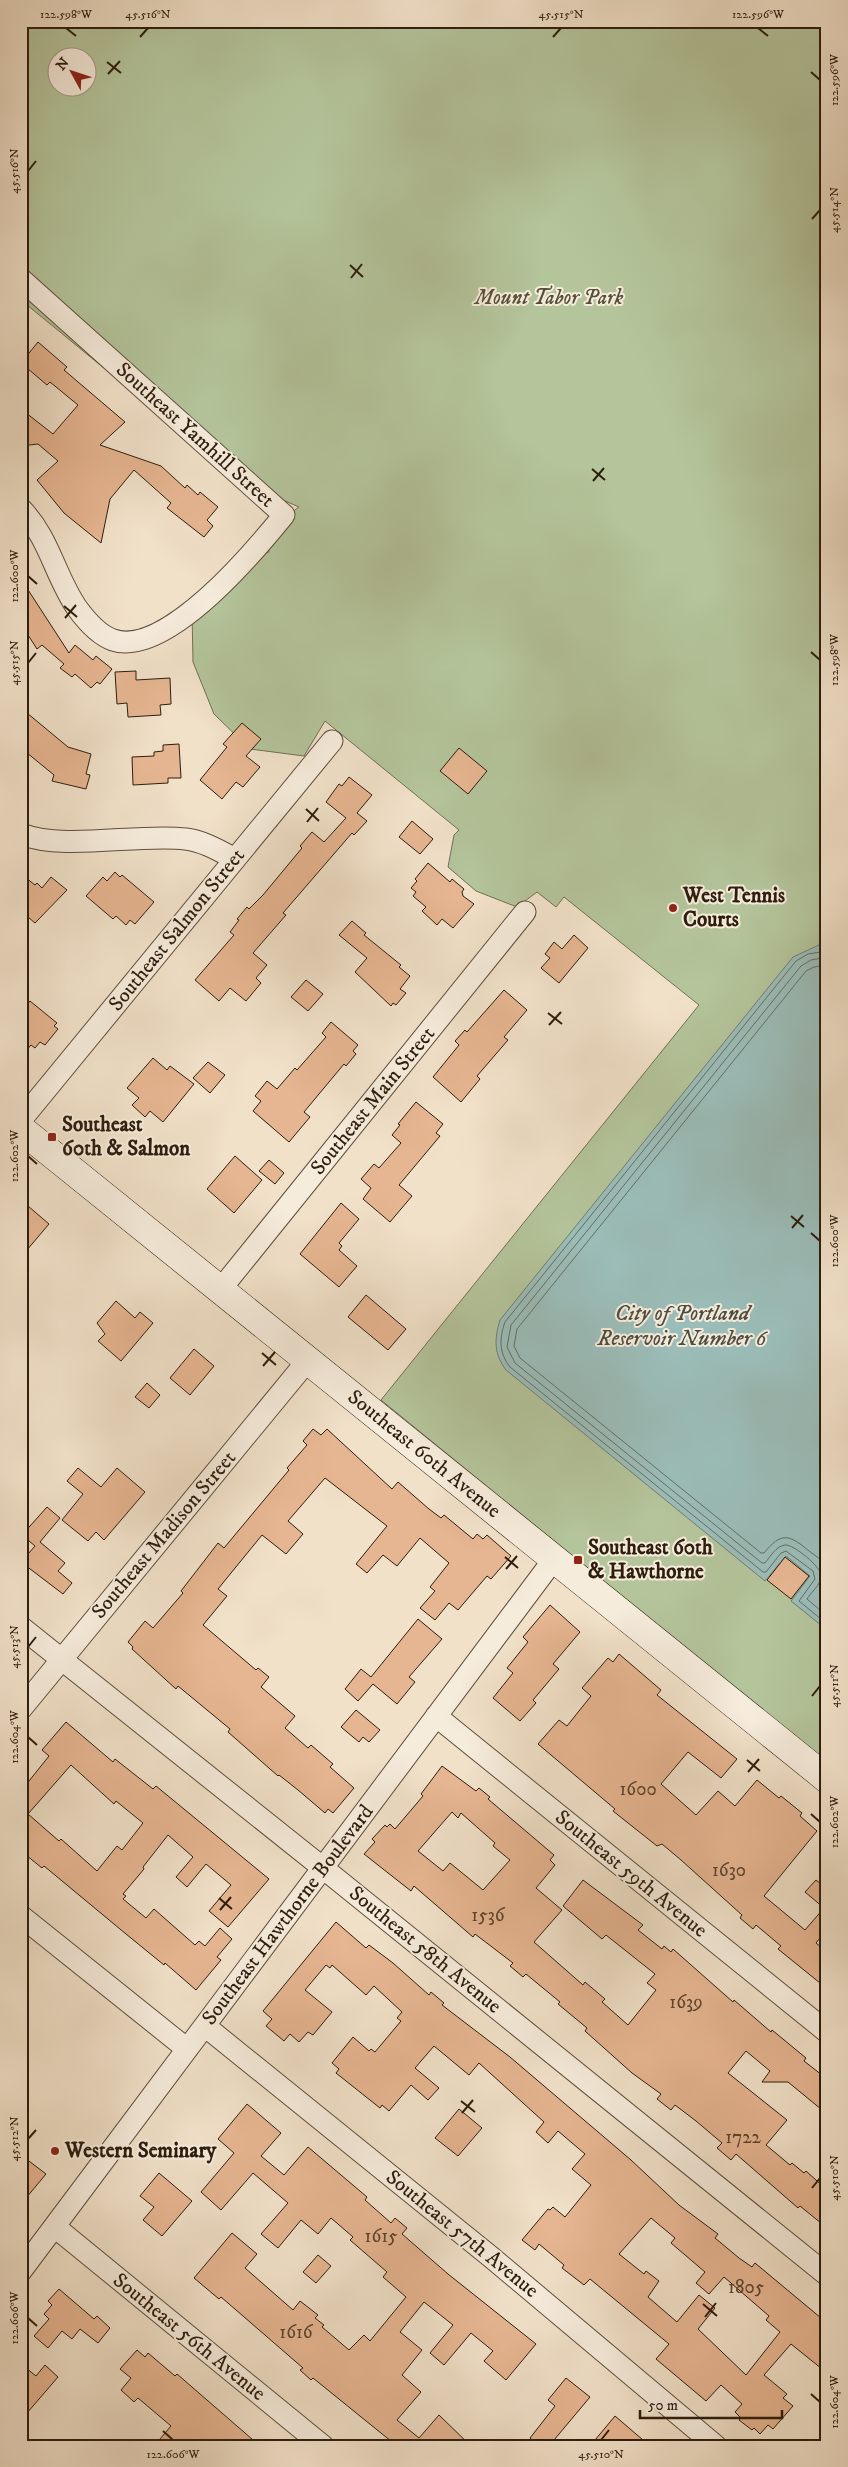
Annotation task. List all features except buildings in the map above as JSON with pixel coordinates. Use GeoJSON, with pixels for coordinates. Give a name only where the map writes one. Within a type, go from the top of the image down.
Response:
{"type":"FeatureCollection","features":[{"type":"Feature","properties":{"kind":"main road","name":"Southeast 60th Avenue"},"geometry":{"type":"LineString","coordinates":[[21,1129],[827,1779]]}},
{"type":"Feature","properties":{"kind":"street","name":"Southeast Yamhill Street"},"geometry":{"type":"LineString","coordinates":[[21,279],[284,515],[238,567],[184,619],[170,628],[144,639],[122,642],[105,636],[78,610],[43,537],[21,509]]}},
{"type":"Feature","properties":{"kind":"street","name":"Southeast Salmon Street"},"geometry":{"type":"LineString","coordinates":[[21,1120],[332,740]]}},
{"type":"Feature","properties":{"kind":"street"},"geometry":{"type":"LineString","coordinates":[[21,834],[57,840],[187,839],[212,847],[236,859]]}},
{"type":"Feature","properties":{"kind":"street","name":"Southeast Main Street"},"geometry":{"type":"LineString","coordinates":[[220,1290],[526,912]]}},
{"type":"Feature","properties":{"kind":"street","name":"Southeast Madison Street"},"geometry":{"type":"LineString","coordinates":[[21,1709],[308,1360]]}},
{"type":"Feature","properties":{"kind":"street","name":"Southeast Hawthorne Boulevard"},"geometry":{"type":"LineString","coordinates":[[21,2271],[554,1559]]}},
{"type":"Feature","properties":{"kind":"street","name":"Southeast 58th Avenue"},"geometry":{"type":"LineString","coordinates":[[21,1627],[827,2275]]}},
{"type":"Feature","properties":{"kind":"street","name":"Southeast 59th Avenue"},"geometry":{"type":"LineString","coordinates":[[436,1716],[827,2032]]}},
{"type":"Feature","properties":{"kind":"street"},"geometry":{"type":"LineString","coordinates":[[21,1916],[187,2049]]}},
{"type":"Feature","properties":{"kind":"street","name":"Southeast 57th Avenue"},"geometry":{"type":"LineString","coordinates":[[204,2026],[491,2257],[716,2446]]}},
{"type":"Feature","properties":{"kind":"street","name":"Southeast 56th Avenue"},"geometry":{"type":"LineString","coordinates":[[55,2227],[323,2446]]}},
{"type":"Feature","properties":{"kind":"green space","name":"Mount Tabor Park"},"geometry":{"type":"Polygon","coordinates":[[[21,21],[827,21],[827,1763],[381,1400],[699,1005],[564,897],[556,907],[537,892],[517,907],[476,891],[448,867],[454,835],[459,830],[325,721],[304,756],[250,749],[214,714],[193,662],[192,613],[237,560],[269,552],[267,531],[299,507],[244,483],[21,300],[21,21]]]}},
{"type":"Feature","properties":{"kind":"water","name":"City of Portland Reservoir Number 6"},"geometry":{"type":"Polygon","coordinates":[[[819,945],[827,946],[827,1630],[791,1601],[810,1576],[786,1556],[765,1581],[506,1370],[499,1358],[496,1346],[500,1320],[793,957],[819,945]]]}},
{"type":"Feature","properties":{"kind":"place","name":"West Tennis Courts"},"geometry":{"type":"Point","coordinates":[673,908]}},
{"type":"Feature","properties":{"kind":"place","name":"Southeast 60th & Salmon"},"geometry":{"type":"Point","coordinates":[52,1137]}},
{"type":"Feature","properties":{"kind":"place","name":"Southeast 60th & Hawthorne"},"geometry":{"type":"Point","coordinates":[578,1560]}},
{"type":"Feature","properties":{"kind":"place","name":"Western Seminary"},"geometry":{"type":"Point","coordinates":[55,2151]}}]}
